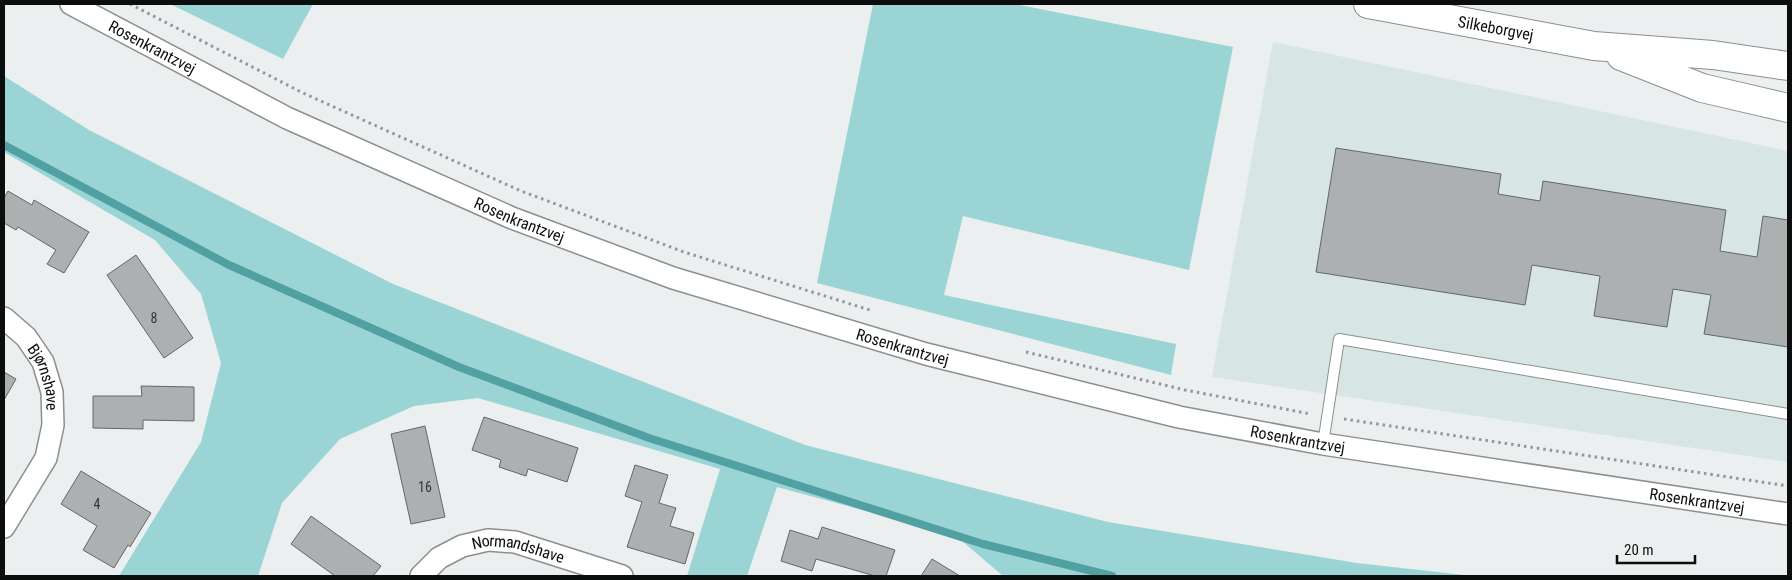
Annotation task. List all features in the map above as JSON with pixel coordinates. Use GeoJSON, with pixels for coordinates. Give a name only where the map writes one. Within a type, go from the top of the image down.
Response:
{"type":"FeatureCollection","features":[{"type":"Feature","properties":{"kind":"main road","name":"Silkeborgvej"},"geometry":{"type":"LineString","coordinates":[[1368,4],[1594,46],[1712,56],[1788,66]]}},
{"type":"Feature","properties":{"kind":"main road","name":"Silkeborgvej"},"geometry":{"type":"LineString","coordinates":[[1594,46],[1702,88],[1788,108]]}},
{"type":"Feature","properties":{"kind":"street","name":"Rosenkrantzvej"},"geometry":{"type":"LineString","coordinates":[[71,4],[287,118],[512,218],[673,278],[926,354],[1179,417],[1323,444],[1788,514]]}},
{"type":"Feature","properties":{"kind":"street","name":"Bjørnshave"},"geometry":{"type":"LineString","coordinates":[[4,318],[26,337],[43,362],[52,392],[53,425],[46,458],[4,528]]}},
{"type":"Feature","properties":{"kind":"street","name":"Normandshave"},"geometry":{"type":"LineString","coordinates":[[421,576],[438,558],[462,546],[488,540],[515,542],[622,576]]}},
{"type":"Feature","properties":{"kind":"lane"},"geometry":{"type":"LineString","coordinates":[[1323,444],[1339,339],[1788,414]]}},
{"type":"Feature","properties":{"kind":"path"},"geometry":{"type":"LineString","coordinates":[[130,4],[304,93],[521,191],[684,252],[877,312]]}},
{"type":"Feature","properties":{"kind":"path"},"geometry":{"type":"LineString","coordinates":[[1016,350],[1185,390],[1327,417],[1788,486]]}},
{"type":"Feature","properties":{"kind":"shaded area"},"geometry":{"type":"Polygon","coordinates":[[[170,4],[313,4],[283,59],[170,4]]]}},
{"type":"Feature","properties":{"kind":"shaded area"},"geometry":{"type":"Polygon","coordinates":[[[873,4],[1015,4],[1233,47],[1189,270],[963,216],[944,295],[1176,344],[1171,375],[817,283],[873,4]]]}},
{"type":"Feature","properties":{"kind":"shaded area"},"geometry":{"type":"Polygon","coordinates":[[[1273,42],[1788,151],[1788,462],[1212,377],[1273,42]]]}},
{"type":"Feature","properties":{"kind":"shaded area"},"geometry":{"type":"Polygon","coordinates":[[[4,76],[89,130],[393,284],[805,445],[1108,522],[1357,563],[1473,576],[1003,576],[955,535],[777,487],[747,576],[687,576],[720,469],[478,398],[414,406],[340,439],[282,503],[258,576],[119,576],[201,442],[221,363],[201,294],[155,240],[4,152],[4,76]]]}},
{"type":"Feature","properties":{"kind":"building"},"geometry":{"type":"Polygon","coordinates":[[[1336,148],[1501,174],[1498,194],[1540,201],[1543,181],[1726,210],[1720,251],[1757,257],[1763,216],[1788,220],[1788,347],[1704,334],[1711,295],[1673,289],[1667,327],[1594,316],[1600,276],[1532,265],[1525,305],[1316,272],[1336,148]]]}},
{"type":"Feature","properties":{"kind":"building"},"geometry":{"type":"Polygon","coordinates":[[[8,191],[32,205],[34,200],[89,232],[64,273],[47,264],[56,250],[18,227],[16,230],[4,223],[4,198],[8,191]]]}},
{"type":"Feature","properties":{"kind":"building"},"geometry":{"type":"Polygon","coordinates":[[[136,255],[193,338],[164,358],[107,275],[136,255]]]}},
{"type":"Feature","properties":{"kind":"building"},"geometry":{"type":"Polygon","coordinates":[[[4,372],[16,379],[4,400],[4,372]]]}},
{"type":"Feature","properties":{"kind":"building"},"geometry":{"type":"Polygon","coordinates":[[[141,386],[194,387],[194,421],[143,420],[143,429],[93,428],[93,396],[142,396],[141,386]]]}},
{"type":"Feature","properties":{"kind":"building"},"geometry":{"type":"Polygon","coordinates":[[[484,417],[578,448],[567,482],[528,469],[526,476],[499,467],[501,460],[472,450],[484,417]]]}},
{"type":"Feature","properties":{"kind":"building"},"geometry":{"type":"Polygon","coordinates":[[[425,426],[445,517],[411,524],[391,434],[425,426]]]}},
{"type":"Feature","properties":{"kind":"building"},"geometry":{"type":"Polygon","coordinates":[[[635,465],[668,475],[659,503],[676,508],[670,526],[694,533],[685,564],[627,547],[642,502],[625,496],[635,465]]]}},
{"type":"Feature","properties":{"kind":"building"},"geometry":{"type":"Polygon","coordinates":[[[81,471],[151,513],[130,547],[128,545],[114,568],[83,550],[97,526],[61,504],[81,471]]]}},
{"type":"Feature","properties":{"kind":"building"},"geometry":{"type":"Polygon","coordinates":[[[311,516],[381,566],[373,576],[335,576],[291,544],[311,516]]]}},
{"type":"Feature","properties":{"kind":"building"},"geometry":{"type":"Polygon","coordinates":[[[822,527],[895,550],[886,576],[875,576],[816,559],[812,571],[781,561],[790,530],[818,539],[822,527]]]}},
{"type":"Feature","properties":{"kind":"building"},"geometry":{"type":"Polygon","coordinates":[[[932,559],[960,576],[921,576],[932,559]]]}},
{"type":"Feature","properties":{"kind":"waterway"},"geometry":{"type":"LineString","coordinates":[[4,145],[229,265],[459,367],[649,438],[983,544],[1112,576]]}}]}
